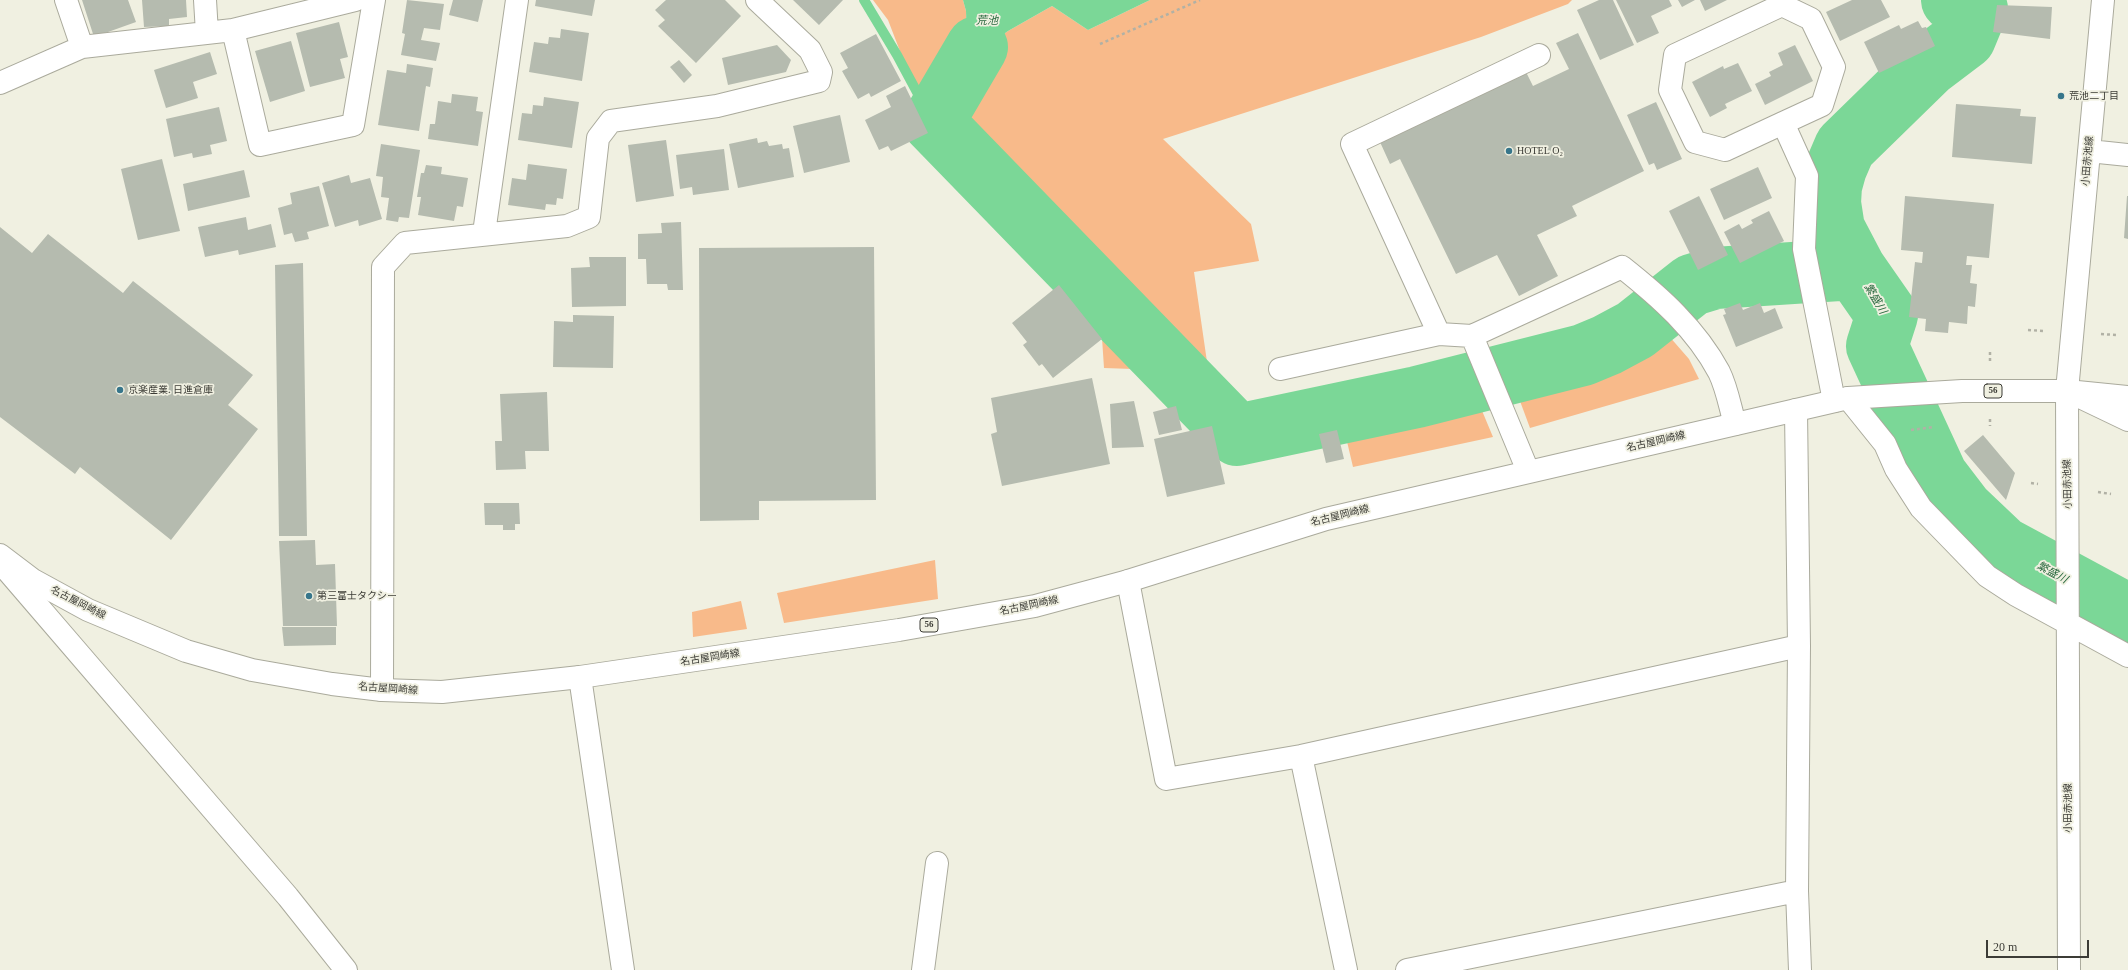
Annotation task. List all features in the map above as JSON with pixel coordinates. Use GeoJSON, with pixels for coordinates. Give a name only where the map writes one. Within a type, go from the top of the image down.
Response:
{"type":"FeatureCollection","features":[{"type":"Feature","properties":{"kind":"street"},"geometry":{"type":"LineString","coordinates":[[66,0],[82,47]]}},
{"type":"Feature","properties":{"kind":"street"},"geometry":{"type":"LineString","coordinates":[[205,0],[207,33]]}},
{"type":"Feature","properties":{"kind":"street"},"geometry":{"type":"LineString","coordinates":[[0,83],[82,47],[233,30],[355,0]]}},
{"type":"Feature","properties":{"kind":"street"},"geometry":{"type":"LineString","coordinates":[[233,30],[260,145],[353,125],[374,0]]}},
{"type":"Feature","properties":{"kind":"street"},"geometry":{"type":"LineString","coordinates":[[484,233],[517,0]]}},
{"type":"Feature","properties":{"kind":"street"},"geometry":{"type":"LineString","coordinates":[[382,690],[383,267],[405,243],[484,233],[567,226],[589,217],[598,138],[611,121],[717,106],[819,81],[821,72],[810,50],[757,0]]}},
{"type":"Feature","properties":{"kind":"street","name":"小田赤池線"},"geometry":{"type":"LineString","coordinates":[[2069,970],[2067,614],[2069,554],[2067,390],[2103,0]]}},
{"type":"Feature","properties":{"kind":"street"},"geometry":{"type":"LineString","coordinates":[[1782,5],[1812,19],[1834,67],[1822,105],[1783,123],[1725,150],[1695,142],[1670,90],[1675,55],[1782,5]]}},
{"type":"Feature","properties":{"kind":"street"},"geometry":{"type":"LineString","coordinates":[[1439,334],[1352,144],[1539,55]]}},
{"type":"Feature","properties":{"kind":"street"},"geometry":{"type":"LineString","coordinates":[[1783,123],[1807,176],[1804,249],[1809,273],[1848,398],[1885,444],[1896,469],[1921,508],[1941,531],[1987,576],[2067,614],[2128,656]]}},
{"type":"Feature","properties":{"kind":"street"},"geometry":{"type":"LineString","coordinates":[[2089,151],[2128,155]]}},
{"type":"Feature","properties":{"kind":"street"},"geometry":{"type":"LineString","coordinates":[[1280,369],[1439,334],[1472,336],[1622,267],[1646,286],[1684,321],[1706,351],[1719,373],[1735,424]]}},
{"type":"Feature","properties":{"kind":"street"},"geometry":{"type":"LineString","coordinates":[[1472,336],[1528,472]]}},
{"type":"Feature","properties":{"kind":"street","name":"名古屋岡崎線"},"geometry":{"type":"LineString","coordinates":[[2067,390],[2128,420]]}},
{"type":"Feature","properties":{"kind":"street","name":"名古屋岡崎線"},"geometry":{"type":"LineString","coordinates":[[0,555],[33,580],[88,610],[186,651],[252,670],[332,684],[382,690],[442,692],[580,678],[907,628],[1035,606],[1128,581],[1326,519],[1848,398],[1920,393],[2067,390],[2128,397]]}},
{"type":"Feature","properties":{"kind":"street"},"geometry":{"type":"LineString","coordinates":[[1796,410],[1799,646],[1797,891],[1800,970]]}},
{"type":"Feature","properties":{"kind":"street"},"geometry":{"type":"LineString","coordinates":[[0,562],[288,897],[346,970]]}},
{"type":"Feature","properties":{"kind":"street"},"geometry":{"type":"LineString","coordinates":[[1128,581],[1166,779],[1301,756],[1799,646]]}},
{"type":"Feature","properties":{"kind":"street"},"geometry":{"type":"LineString","coordinates":[[580,678],[623,970]]}},
{"type":"Feature","properties":{"kind":"street"},"geometry":{"type":"LineString","coordinates":[[1301,756],[1346,970]]}},
{"type":"Feature","properties":{"kind":"street"},"geometry":{"type":"LineString","coordinates":[[924,970],[937,863]]}},
{"type":"Feature","properties":{"kind":"street"},"geometry":{"type":"LineString","coordinates":[[1407,970],[1797,891]]}},
{"type":"Feature","properties":{"kind":"path"},"geometry":{"type":"LineString","coordinates":[[1100,44],[1200,0]]}},
{"type":"Feature","properties":{"kind":"path"},"geometry":{"type":"LineString","coordinates":[[2028,330],[2044,331]]}},
{"type":"Feature","properties":{"kind":"path"},"geometry":{"type":"LineString","coordinates":[[2096,333],[2116,335]]}},
{"type":"Feature","properties":{"kind":"path"},"geometry":{"type":"LineString","coordinates":[[1990,352],[1990,364]]}},
{"type":"Feature","properties":{"kind":"path"},"geometry":{"type":"LineString","coordinates":[[1990,419],[1990,426]]}},
{"type":"Feature","properties":{"kind":"path"},"geometry":{"type":"LineString","coordinates":[[2098,492],[2111,494]]}},
{"type":"Feature","properties":{"kind":"shaded area"},"geometry":{"type":"Polygon","coordinates":[[[873,0],[963,0],[966,11],[967,45],[983,49],[1008,31],[1052,6],[1088,30],[1150,0],[1572,0],[1568,4],[1481,37],[1163,139],[1251,224],[1259,261],[1194,272],[1216,424],[1161,370],[1104,368],[1100,308],[932,134],[888,20],[873,0]]]}},
{"type":"Feature","properties":{"kind":"shaded area"},"geometry":{"type":"Polygon","coordinates":[[[1641,304],[1689,359],[1699,379],[1530,428],[1504,358],[1557,344],[1641,304]]]}},
{"type":"Feature","properties":{"kind":"shaded area"},"geometry":{"type":"Polygon","coordinates":[[[1465,370],[1493,437],[1353,467],[1337,399],[1338,395],[1465,370]]]}},
{"type":"Feature","properties":{"kind":"shaded area"},"geometry":{"type":"Polygon","coordinates":[[[935,560],[938,599],[784,623],[777,593],[935,560]]]}},
{"type":"Feature","properties":{"kind":"shaded area"},"geometry":{"type":"Polygon","coordinates":[[[741,601],[747,629],[693,637],[692,612],[741,601]]]}},
{"type":"Feature","properties":{"kind":"water","name":"荒池"},"geometry":{"type":"Polygon","coordinates":[[[963,0],[1150,0],[1088,30],[1052,6],[1008,31],[983,49],[967,45],[966,11],[963,0]]]}},
{"type":"Feature","properties":{"kind":"building"},"geometry":{"type":"Polygon","coordinates":[[[82,0],[128,0],[136,22],[94,37],[82,0]]]}},
{"type":"Feature","properties":{"kind":"building"},"geometry":{"type":"Polygon","coordinates":[[[142,0],[186,0],[187,17],[169,19],[169,26],[144,27],[142,0]]]}},
{"type":"Feature","properties":{"kind":"building"},"geometry":{"type":"Polygon","coordinates":[[[407,0],[444,4],[440,30],[424,28],[421,40],[440,43],[436,61],[401,55],[405,34],[402,33],[407,0]]]}},
{"type":"Feature","properties":{"kind":"building"},"geometry":{"type":"Polygon","coordinates":[[[453,0],[483,0],[478,22],[449,15],[453,0]]]}},
{"type":"Feature","properties":{"kind":"building"},"geometry":{"type":"Polygon","coordinates":[[[536,0],[595,0],[592,16],[535,6],[536,0]]]}},
{"type":"Feature","properties":{"kind":"building"},"geometry":{"type":"Polygon","coordinates":[[[666,0],[725,0],[741,16],[696,63],[658,26],[665,20],[655,10],[666,0]]]}},
{"type":"Feature","properties":{"kind":"building"},"geometry":{"type":"Polygon","coordinates":[[[793,0],[843,0],[819,25],[793,0]]]}},
{"type":"Feature","properties":{"kind":"building"},"geometry":{"type":"Polygon","coordinates":[[[1599,0],[1613,0],[1634,45],[1600,60],[1577,10],[1599,0]]]}},
{"type":"Feature","properties":{"kind":"building"},"geometry":{"type":"Polygon","coordinates":[[[1616,0],[1669,0],[1672,6],[1651,16],[1659,33],[1637,43],[1616,0]]]}},
{"type":"Feature","properties":{"kind":"building"},"geometry":{"type":"Polygon","coordinates":[[[1678,0],[1695,0],[1682,7],[1678,0]]]}},
{"type":"Feature","properties":{"kind":"building"},"geometry":{"type":"Polygon","coordinates":[[[1700,0],[1727,0],[1705,11],[1700,0]]]}},
{"type":"Feature","properties":{"kind":"building"},"geometry":{"type":"Polygon","coordinates":[[[1852,0],[1881,0],[1890,17],[1840,41],[1826,12],[1852,0]]]}},
{"type":"Feature","properties":{"kind":"building"},"geometry":{"type":"Polygon","coordinates":[[[1997,5],[2052,7],[2050,39],[1993,32],[1997,5]]]}},
{"type":"Feature","properties":{"kind":"building"},"geometry":{"type":"Polygon","coordinates":[[[1918,21],[1922,28],[1926,27],[1935,46],[1879,73],[1864,42],[1899,25],[1901,29],[1918,21]]]}},
{"type":"Feature","properties":{"kind":"building"},"geometry":{"type":"Polygon","coordinates":[[[339,22],[348,57],[340,59],[345,78],[310,87],[296,33],[339,22]]]}},
{"type":"Feature","properties":{"kind":"building"},"geometry":{"type":"Polygon","coordinates":[[[561,29],[589,33],[582,81],[529,72],[534,42],[548,44],[549,37],[560,38],[561,29]]]}},
{"type":"Feature","properties":{"kind":"building","name":"HOTEL O₂"},"geometry":{"type":"Polygon","coordinates":[[[1578,33],[1644,171],[1572,206],[1577,216],[1537,235],[1558,276],[1519,296],[1497,255],[1456,274],[1400,159],[1390,164],[1380,142],[1526,72],[1533,86],[1569,69],[1556,43],[1578,33]]]}},
{"type":"Feature","properties":{"kind":"building"},"geometry":{"type":"Polygon","coordinates":[[[876,34],[901,81],[871,97],[869,93],[858,99],[842,71],[848,68],[840,53],[876,34]]]}},
{"type":"Feature","properties":{"kind":"building"},"geometry":{"type":"Polygon","coordinates":[[[291,41],[305,91],[270,102],[255,51],[291,41]]]}},
{"type":"Feature","properties":{"kind":"building"},"geometry":{"type":"Polygon","coordinates":[[[777,45],[791,60],[786,72],[728,85],[722,58],[777,45]]]}},
{"type":"Feature","properties":{"kind":"building"},"geometry":{"type":"Polygon","coordinates":[[[1795,45],[1813,81],[1765,105],[1755,84],[1771,76],[1769,72],[1783,65],[1778,53],[1795,45]]]}},
{"type":"Feature","properties":{"kind":"building"},"geometry":{"type":"Polygon","coordinates":[[[210,52],[217,74],[193,82],[198,98],[166,108],[154,70],[210,52]]]}},
{"type":"Feature","properties":{"kind":"building"},"geometry":{"type":"Polygon","coordinates":[[[679,60],[692,75],[684,83],[670,67],[679,60]]]}},
{"type":"Feature","properties":{"kind":"building"},"geometry":{"type":"Polygon","coordinates":[[[1738,63],[1752,91],[1725,104],[1727,108],[1710,117],[1692,82],[1723,66],[1724,69],[1738,63]]]}},
{"type":"Feature","properties":{"kind":"building"},"geometry":{"type":"Polygon","coordinates":[[[407,64],[433,68],[430,87],[426,86],[419,131],[378,125],[387,70],[406,73],[407,64]]]}},
{"type":"Feature","properties":{"kind":"building"},"geometry":{"type":"Polygon","coordinates":[[[905,86],[928,133],[891,151],[888,146],[879,150],[865,120],[891,107],[886,96],[905,86]]]}},
{"type":"Feature","properties":{"kind":"building"},"geometry":{"type":"Polygon","coordinates":[[[452,94],[478,97],[476,111],[483,112],[478,146],[428,139],[430,124],[435,124],[438,101],[451,103],[452,94]]]}},
{"type":"Feature","properties":{"kind":"building"},"geometry":{"type":"Polygon","coordinates":[[[544,97],[579,102],[572,148],[518,140],[522,113],[532,114],[533,105],[543,106],[544,97]]]}},
{"type":"Feature","properties":{"kind":"building"},"geometry":{"type":"Polygon","coordinates":[[[1656,102],[1682,159],[1657,170],[1654,163],[1649,165],[1627,115],[1656,102]]]}},
{"type":"Feature","properties":{"kind":"building"},"geometry":{"type":"Polygon","coordinates":[[[1956,104],[2021,109],[2020,116],[2036,117],[2032,164],[1952,157],[1956,104]]]}},
{"type":"Feature","properties":{"kind":"building"},"geometry":{"type":"Polygon","coordinates":[[[219,107],[227,141],[210,145],[212,154],[193,158],[192,153],[174,157],[166,119],[219,107]]]}},
{"type":"Feature","properties":{"kind":"building"},"geometry":{"type":"Polygon","coordinates":[[[840,115],[850,162],[804,173],[793,126],[840,115]]]}},
{"type":"Feature","properties":{"kind":"building"},"geometry":{"type":"Polygon","coordinates":[[[757,138],[758,143],[767,141],[769,146],[782,144],[783,149],[789,148],[794,177],[738,188],[729,144],[757,138]]]}},
{"type":"Feature","properties":{"kind":"building"},"geometry":{"type":"Polygon","coordinates":[[[666,140],[674,196],[636,202],[628,145],[666,140]]]}},
{"type":"Feature","properties":{"kind":"building"},"geometry":{"type":"Polygon","coordinates":[[[381,144],[420,150],[409,218],[399,217],[398,222],[386,220],[389,198],[381,197],[383,177],[376,176],[381,144]]]}},
{"type":"Feature","properties":{"kind":"building"},"geometry":{"type":"Polygon","coordinates":[[[724,149],[729,190],[693,195],[692,187],[680,189],[676,155],[724,149]]]}},
{"type":"Feature","properties":{"kind":"building"},"geometry":{"type":"Polygon","coordinates":[[[162,159],[180,231],[138,240],[121,169],[162,159]]]}},
{"type":"Feature","properties":{"kind":"building"},"geometry":{"type":"Polygon","coordinates":[[[528,164],[567,169],[563,199],[557,198],[556,205],[546,204],[545,210],[508,205],[512,178],[526,180],[528,164]]]}},
{"type":"Feature","properties":{"kind":"building"},"geometry":{"type":"Polygon","coordinates":[[[426,165],[442,167],[441,174],[468,178],[463,207],[457,206],[454,221],[418,215],[421,197],[417,197],[421,173],[424,173],[426,165]]]}},
{"type":"Feature","properties":{"kind":"building"},"geometry":{"type":"Polygon","coordinates":[[[1758,167],[1772,198],[1724,220],[1710,189],[1758,167]]]}},
{"type":"Feature","properties":{"kind":"building"},"geometry":{"type":"Polygon","coordinates":[[[244,170],[250,197],[188,211],[183,184],[244,170]]]}},
{"type":"Feature","properties":{"kind":"building"},"geometry":{"type":"Polygon","coordinates":[[[349,175],[351,183],[370,178],[382,219],[359,226],[358,220],[335,227],[322,183],[349,175]]]}},
{"type":"Feature","properties":{"kind":"building"},"geometry":{"type":"Polygon","coordinates":[[[319,186],[329,226],[307,232],[309,239],[295,242],[292,233],[284,235],[278,208],[292,204],[290,193],[319,186]]]}},
{"type":"Feature","properties":{"kind":"building"},"geometry":{"type":"Polygon","coordinates":[[[1699,196],[1728,255],[1698,270],[1669,211],[1699,196]]]}},
{"type":"Feature","properties":{"kind":"building"},"geometry":{"type":"Polygon","coordinates":[[[1905,196],[1994,204],[1989,258],[1967,256],[1966,265],[1972,265],[1970,283],[1977,284],[1975,307],[1968,306],[1967,324],[1949,322],[1948,333],[1925,331],[1926,319],[1909,317],[1915,262],[1922,263],[1923,252],[1901,250],[1905,196]]]}},
{"type":"Feature","properties":{"kind":"building"},"geometry":{"type":"Polygon","coordinates":[[[2128,196],[2128,239],[2124,238],[2128,196]]]}},
{"type":"Feature","properties":{"kind":"building"},"geometry":{"type":"Polygon","coordinates":[[[1769,211],[1784,241],[1740,263],[1724,232],[1739,224],[1742,229],[1753,223],[1751,220],[1769,211]]]}},
{"type":"Feature","properties":{"kind":"building"},"geometry":{"type":"Polygon","coordinates":[[[246,217],[248,230],[271,224],[276,247],[239,255],[238,250],[205,257],[198,227],[246,217]]]}},
{"type":"Feature","properties":{"kind":"building"},"geometry":{"type":"Polygon","coordinates":[[[681,222],[683,290],[668,290],[667,284],[647,284],[646,259],[638,259],[638,234],[662,233],[661,223],[681,222]]]}},
{"type":"Feature","properties":{"kind":"building","name":"京楽産業. 日進倉庫"},"geometry":{"type":"Polygon","coordinates":[[[0,227],[32,253],[48,234],[123,293],[133,281],[253,375],[228,405],[258,429],[171,540],[80,467],[75,474],[0,417],[0,227]]]}},
{"type":"Feature","properties":{"kind":"building"},"geometry":{"type":"Polygon","coordinates":[[[874,247],[876,500],[759,501],[759,520],[700,521],[699,248],[874,247]]]}},
{"type":"Feature","properties":{"kind":"building"},"geometry":{"type":"Polygon","coordinates":[[[589,257],[626,257],[626,306],[572,307],[571,268],[590,267],[589,257]]]}},
{"type":"Feature","properties":{"kind":"building"},"geometry":{"type":"Polygon","coordinates":[[[303,263],[307,536],[279,536],[275,265],[303,263]]]}},
{"type":"Feature","properties":{"kind":"building"},"geometry":{"type":"Polygon","coordinates":[[[1059,285],[1102,339],[1053,378],[1042,364],[1039,366],[1023,345],[1027,342],[1012,323],[1059,285]]]}},
{"type":"Feature","properties":{"kind":"building"},"geometry":{"type":"Polygon","coordinates":[[[1740,303],[1743,310],[1760,303],[1764,313],[1775,308],[1783,328],[1736,347],[1723,315],[1726,314],[1724,309],[1740,303]]]}},
{"type":"Feature","properties":{"kind":"building"},"geometry":{"type":"Polygon","coordinates":[[[573,315],[614,316],[613,368],[553,367],[554,321],[573,322],[573,315]]]}},
{"type":"Feature","properties":{"kind":"building"},"geometry":{"type":"Polygon","coordinates":[[[1092,378],[1110,464],[1002,486],[991,434],[997,432],[991,398],[1092,378]]]}},
{"type":"Feature","properties":{"kind":"building"},"geometry":{"type":"Polygon","coordinates":[[[547,392],[549,451],[525,451],[526,469],[496,470],[495,441],[502,441],[500,394],[547,392]]]}},
{"type":"Feature","properties":{"kind":"building"},"geometry":{"type":"Polygon","coordinates":[[[1134,401],[1144,447],[1112,448],[1110,404],[1134,401]]]}},
{"type":"Feature","properties":{"kind":"building"},"geometry":{"type":"Polygon","coordinates":[[[1176,406],[1182,430],[1159,435],[1153,412],[1176,406]]]}},
{"type":"Feature","properties":{"kind":"building"},"geometry":{"type":"Polygon","coordinates":[[[1212,426],[1225,484],[1167,497],[1154,439],[1212,426]]]}},
{"type":"Feature","properties":{"kind":"building"},"geometry":{"type":"Polygon","coordinates":[[[1337,430],[1344,459],[1326,463],[1319,434],[1337,430]]]}},
{"type":"Feature","properties":{"kind":"building"},"geometry":{"type":"Polygon","coordinates":[[[1983,435],[2015,473],[2006,500],[1964,451],[1983,435]]]}},
{"type":"Feature","properties":{"kind":"building"},"geometry":{"type":"Polygon","coordinates":[[[484,503],[519,503],[520,524],[515,524],[515,530],[503,530],[503,525],[485,525],[484,503]]]}},
{"type":"Feature","properties":{"kind":"building","name":"第三富士タクシー"},"geometry":{"type":"Polygon","coordinates":[[[315,540],[316,565],[335,564],[337,626],[283,626],[279,541],[315,540]]]}},
{"type":"Feature","properties":{"kind":"building"},"geometry":{"type":"Polygon","coordinates":[[[282,627],[336,627],[336,645],[284,646],[282,627]]]}},
{"type":"Feature","properties":{"kind":"waterway"},"geometry":{"type":"LineString","coordinates":[[864,0],[897,55],[933,122]]}},
{"type":"Feature","properties":{"kind":"waterway","name":"繁盛川"},"geometry":{"type":"LineString","coordinates":[[1952,0],[1977,9],[1965,38],[1928,66],[1845,147],[1836,168],[1831,186],[1830,203],[1834,229],[1855,269],[1887,315],[1877,346],[1937,476],[1963,510],[2002,547],[2128,615]]}},
{"type":"Feature","properties":{"kind":"waterway"},"geometry":{"type":"LineString","coordinates":[[977,47],[933,122],[1237,435],[1417,397],[1583,355],[1607,345],[1635,330],[1692,285],[1715,278],[1855,269]]}},
{"type":"Feature","properties":{"kind":"place","name":"荒池二丁目"},"geometry":{"type":"Point","coordinates":[2061,96]}},
{"type":"Feature","properties":{"kind":"place","name":"HOTEL O₂"},"geometry":{"type":"Point","coordinates":[1509,151]}},
{"type":"Feature","properties":{"kind":"place","name":"京楽産業. 日進倉庫"},"geometry":{"type":"Point","coordinates":[120,390]}},
{"type":"Feature","properties":{"kind":"place","name":"第三富士タクシー"},"geometry":{"type":"Point","coordinates":[309,596]}}]}
